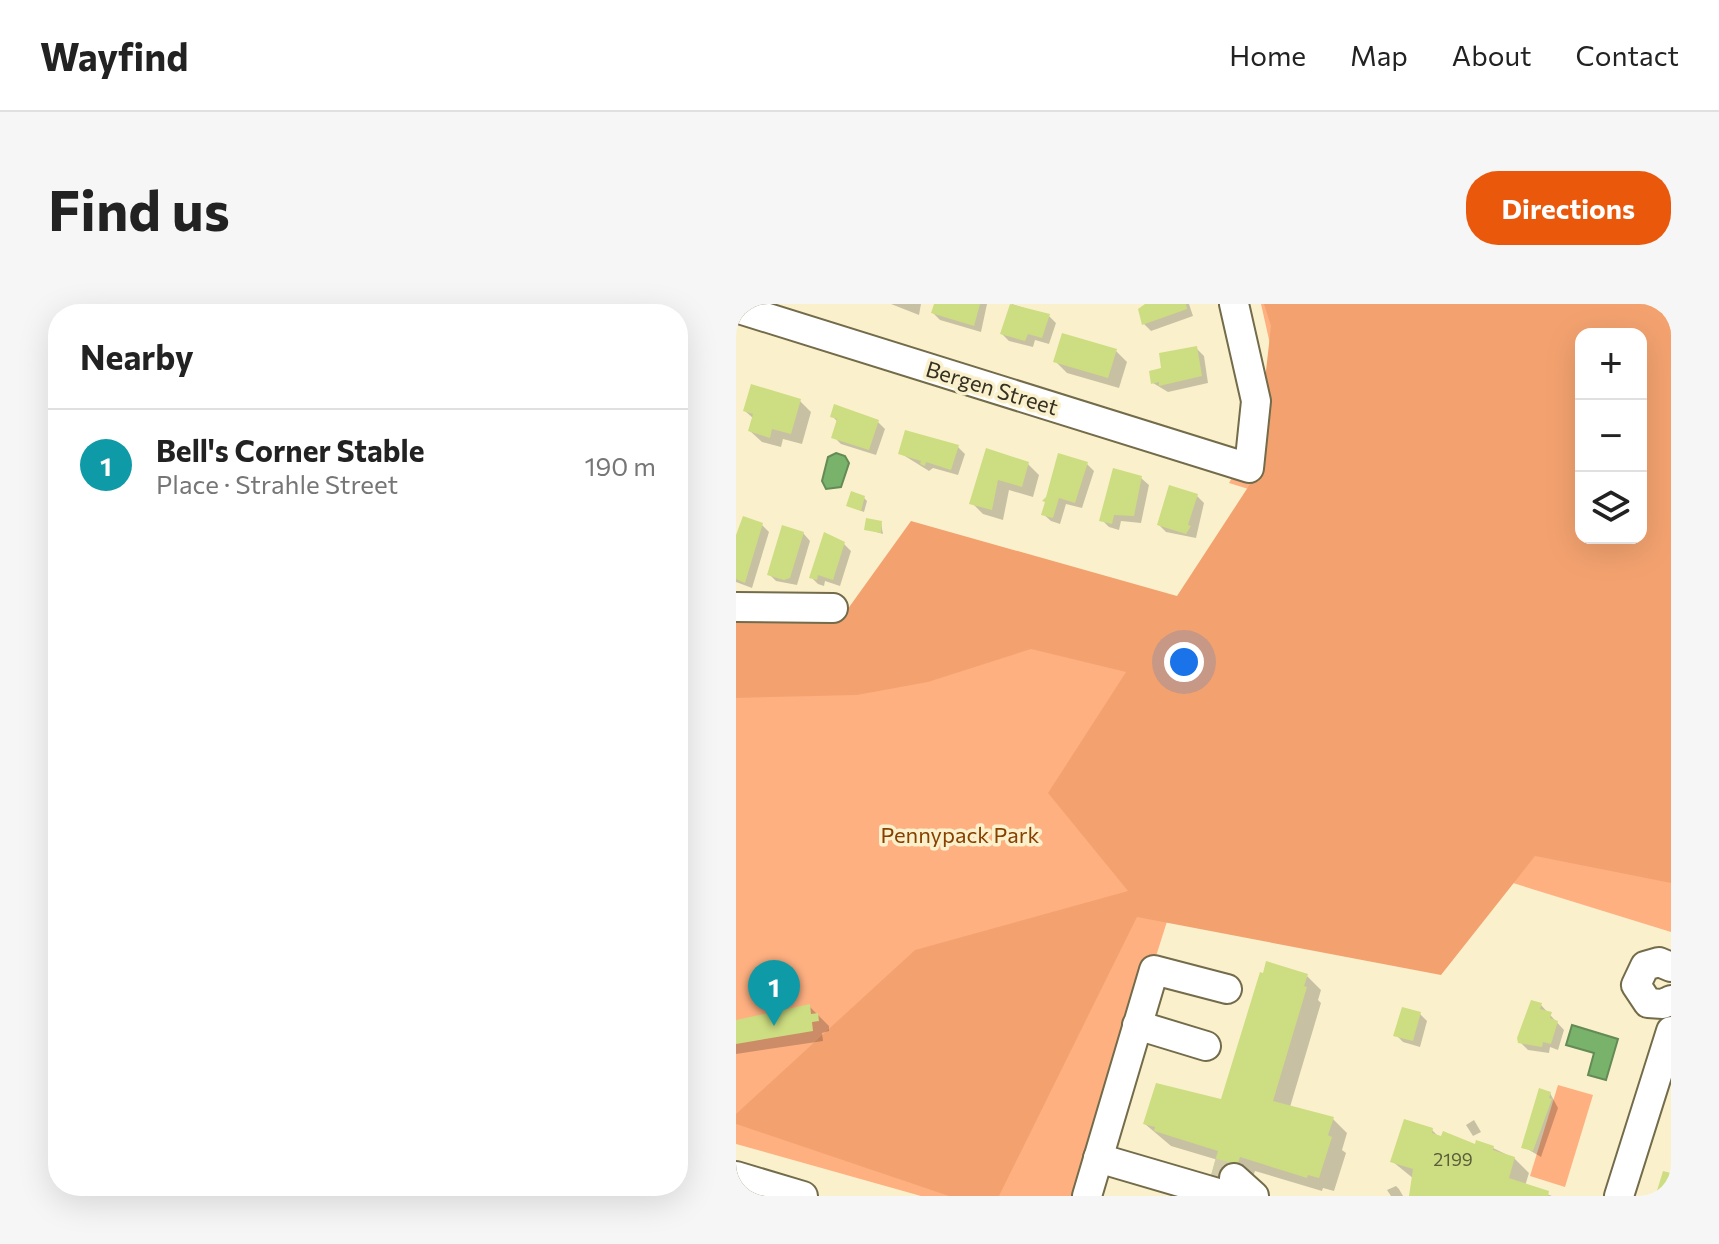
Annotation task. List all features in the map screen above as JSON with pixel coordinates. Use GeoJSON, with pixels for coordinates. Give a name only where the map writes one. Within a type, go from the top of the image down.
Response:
{"type":"FeatureCollection","features":[{"type":"Feature","properties":{"kind":"street","name":"Bergen Street"},"geometry":{"type":"LineString","coordinates":[[736,308],[1249,468],[1256,401],[1234,304]]}},
{"type":"Feature","properties":{"kind":"street"},"geometry":{"type":"LineString","coordinates":[[736,607],[833,608]]}},
{"type":"Feature","properties":{"kind":"street"},"geometry":{"type":"LineString","coordinates":[[1619,1196],[1671,1015],[1648,1003],[1636,985],[1640,971],[1649,963],[1659,962],[1671,967]]}},
{"type":"Feature","properties":{"kind":"street"},"geometry":{"type":"LineString","coordinates":[[1087,1196],[1154,970],[1227,989]]}},
{"type":"Feature","properties":{"kind":"street"},"geometry":{"type":"LineString","coordinates":[[1137,1025],[1206,1046]]}},
{"type":"Feature","properties":{"kind":"street"},"geometry":{"type":"LineString","coordinates":[[1098,1158],[1170,1179],[1232,1185]]}},
{"type":"Feature","properties":{"kind":"street"},"geometry":{"type":"LineString","coordinates":[[736,1176],[803,1196]]}},
{"type":"Feature","properties":{"kind":"green space","name":"Pennypack Park"},"geometry":{"type":"Polygon","coordinates":[[[1261,304],[1671,304],[1671,932],[1209,789],[1080,1196],[921,1196],[736,1144],[736,614],[1268,605],[1294,503],[1229,483],[1233,476],[1275,481],[1272,353],[1261,304]]]}},
{"type":"Feature","properties":{"kind":"green space"},"geometry":{"type":"Polygon","coordinates":[[[1558,1085],[1593,1095],[1565,1187],[1530,1176],[1558,1085]]]}},
{"type":"Feature","properties":{"kind":"shaded area","name":"Pennypack Park"},"geometry":{"type":"Polygon","coordinates":[[[1264,304],[1671,304],[1671,883],[1535,856],[1441,975],[1137,917],[999,1196],[949,1196],[736,1124],[736,1114],[915,950],[1128,891],[1048,793],[1126,672],[1031,649],[928,682],[857,695],[736,698],[736,614],[842,617],[911,521],[1177,596],[1254,478],[1271,326],[1264,304]]]}},
{"type":"Feature","properties":{"kind":"shaded area"},"geometry":{"type":"Polygon","coordinates":[[[836,453],[845,456],[849,463],[841,487],[826,489],[822,481],[828,457],[836,453]]]}},
{"type":"Feature","properties":{"kind":"shaded area"},"geometry":{"type":"Polygon","coordinates":[[[1572,1025],[1618,1039],[1606,1080],[1588,1075],[1594,1053],[1566,1045],[1572,1025]]]}},
{"type":"Feature","properties":{"kind":"building"},"geometry":{"type":"Polygon","coordinates":[[[934,304],[980,304],[974,326],[931,313],[934,304]]]}},
{"type":"Feature","properties":{"kind":"building"},"geometry":{"type":"Polygon","coordinates":[[[1010,304],[1050,314],[1042,338],[1028,334],[1025,341],[1000,334],[1010,304]]]}},
{"type":"Feature","properties":{"kind":"building"},"geometry":{"type":"Polygon","coordinates":[[[1145,304],[1186,304],[1187,309],[1142,325],[1138,309],[1145,304]]]}},
{"type":"Feature","properties":{"kind":"building"},"geometry":{"type":"Polygon","coordinates":[[[1062,333],[1117,349],[1108,378],[1053,362],[1062,333]]]}},
{"type":"Feature","properties":{"kind":"building"},"geometry":{"type":"Polygon","coordinates":[[[1197,346],[1202,376],[1159,386],[1159,382],[1151,384],[1149,371],[1161,368],[1159,353],[1197,346]]]}},
{"type":"Feature","properties":{"kind":"building"},"geometry":{"type":"Polygon","coordinates":[[[751,384],[801,399],[791,434],[772,429],[770,438],[748,431],[753,414],[743,411],[751,384]]]}},
{"type":"Feature","properties":{"kind":"building"},"geometry":{"type":"Polygon","coordinates":[[[834,404],[879,420],[869,450],[831,438],[837,419],[830,417],[834,404]]]}},
{"type":"Feature","properties":{"kind":"building"},"geometry":{"type":"Polygon","coordinates":[[[905,430],[959,445],[951,470],[926,462],[925,466],[920,464],[921,461],[898,454],[905,430]]]}},
{"type":"Feature","properties":{"kind":"building"},"geometry":{"type":"Polygon","coordinates":[[[986,448],[1029,462],[1022,487],[998,480],[992,510],[969,504],[986,448]]]}},
{"type":"Feature","properties":{"kind":"building"},"geometry":{"type":"Polygon","coordinates":[[[1058,453],[1088,462],[1075,503],[1059,498],[1053,518],[1041,515],[1045,502],[1042,501],[1046,497],[1058,453]]]}},
{"type":"Feature","properties":{"kind":"building"},"geometry":{"type":"Polygon","coordinates":[[[1113,468],[1142,476],[1134,516],[1114,515],[1112,524],[1099,521],[1113,468]]]}},
{"type":"Feature","properties":{"kind":"building"},"geometry":{"type":"Polygon","coordinates":[[[1169,485],[1198,494],[1188,525],[1191,526],[1186,534],[1157,525],[1169,485]]]}},
{"type":"Feature","properties":{"kind":"building"},"geometry":{"type":"Polygon","coordinates":[[[851,491],[865,496],[861,511],[846,506],[851,491]]]}},
{"type":"Feature","properties":{"kind":"building"},"geometry":{"type":"Polygon","coordinates":[[[743,516],[763,523],[745,583],[736,579],[736,535],[743,516]]]}},
{"type":"Feature","properties":{"kind":"building"},"geometry":{"type":"Polygon","coordinates":[[[866,518],[882,521],[881,533],[864,530],[866,518]]]}},
{"type":"Feature","properties":{"kind":"building"},"geometry":{"type":"Polygon","coordinates":[[[782,525],[804,532],[790,578],[784,580],[767,575],[782,525]]]}},
{"type":"Feature","properties":{"kind":"building"},"geometry":{"type":"Polygon","coordinates":[[[824,532],[845,542],[833,580],[818,575],[817,580],[809,578],[824,532]]]}},
{"type":"Feature","properties":{"kind":"building"},"geometry":{"type":"Polygon","coordinates":[[[1266,961],[1308,974],[1304,986],[1307,987],[1273,1101],[1334,1117],[1328,1135],[1332,1137],[1319,1178],[1308,1175],[1307,1178],[1240,1157],[1230,1188],[1209,1182],[1218,1151],[1154,1131],[1155,1127],[1143,1124],[1156,1083],[1221,1099],[1266,961]]]}},
{"type":"Feature","properties":{"kind":"building"},"geometry":{"type":"Polygon","coordinates":[[[1531,1000],[1542,1003],[1540,1009],[1552,1012],[1550,1018],[1558,1021],[1551,1044],[1543,1042],[1542,1047],[1518,1043],[1517,1038],[1531,1000]]]}},
{"type":"Feature","properties":{"kind":"building"},"geometry":{"type":"Polygon","coordinates":[[[810,1004],[811,1014],[818,1013],[819,1021],[812,1022],[813,1031],[736,1044],[736,1020],[810,1004]]]}},
{"type":"Feature","properties":{"kind":"building"},"geometry":{"type":"Polygon","coordinates":[[[1402,1007],[1421,1012],[1413,1041],[1393,1036],[1402,1007]]]}},
{"type":"Feature","properties":{"kind":"building"},"geometry":{"type":"Polygon","coordinates":[[[1539,1088],[1551,1092],[1549,1098],[1552,1099],[1533,1151],[1521,1148],[1539,1088]]]}},
{"type":"Feature","properties":{"kind":"building"},"geometry":{"type":"Polygon","coordinates":[[[1404,1119],[1433,1128],[1432,1133],[1441,1136],[1443,1131],[1475,1144],[1476,1140],[1515,1157],[1509,1178],[1549,1191],[1548,1196],[1409,1196],[1413,1169],[1390,1162],[1404,1119]]]}},
{"type":"Feature","properties":{"kind":"building"},"geometry":{"type":"Polygon","coordinates":[[[1663,1171],[1671,1173],[1671,1196],[1656,1194],[1663,1171]]]}},
{"type":"Feature","properties":{"kind":"tunnel"},"geometry":{"type":"LineString","coordinates":[[1212,1172],[1234,1178]]}},
{"type":"Feature","properties":{"kind":"place","name":"Bell's Corner Stable"},"geometry":{"type":"Point","coordinates":[774,1026]}}]}
